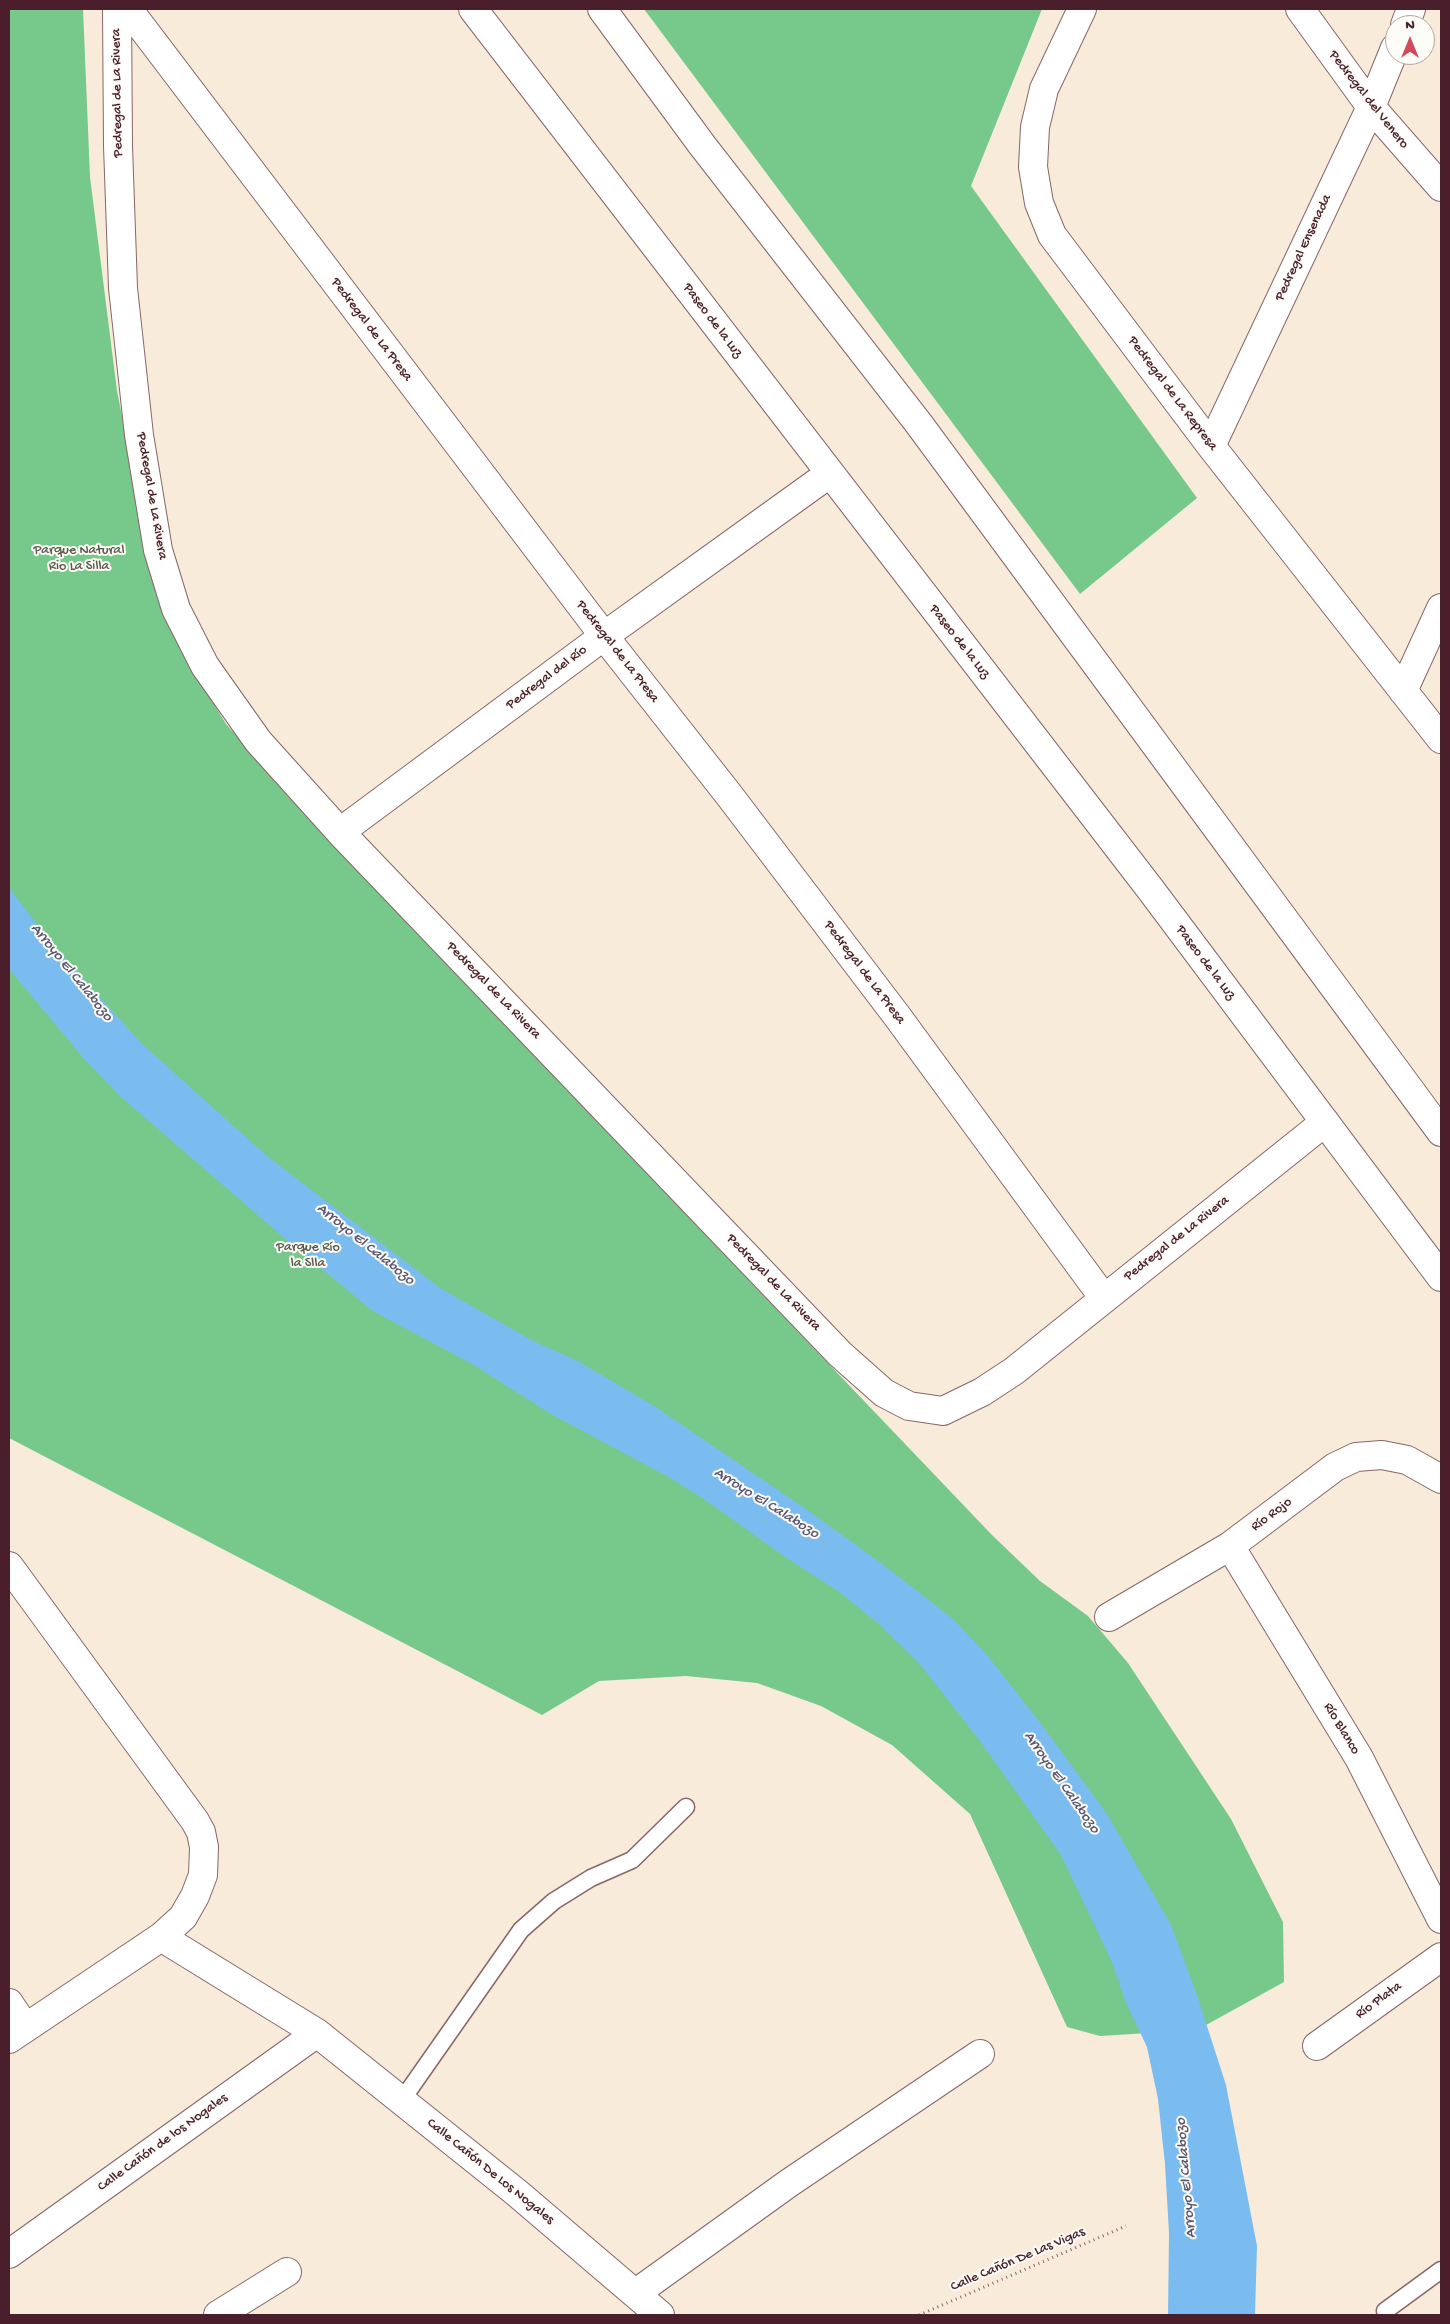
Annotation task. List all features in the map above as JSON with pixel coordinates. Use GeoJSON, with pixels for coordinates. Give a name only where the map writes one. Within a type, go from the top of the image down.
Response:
{"type":"FeatureCollection","features":[{"type":"Feature","properties":{"kind":"street","name":"Pedregal de La Rivera"},"geometry":{"type":"LineString","coordinates":[[117,9],[118,146],[124,288],[139,435],[158,550],[176,609],[205,666],[258,741],[340,832],[840,1354],[884,1394],[909,1406],[943,1411],[982,1392],[1014,1370],[1325,1122]]}},
{"type":"Feature","properties":{"kind":"street","name":"Pedregal de La Presa"},"geometry":{"type":"LineString","coordinates":[[128,9],[604,636],[729,795],[897,1016],[1103,1298]]}},
{"type":"Feature","properties":{"kind":"street","name":"Paseo de la Luz"},"geometry":{"type":"LineString","coordinates":[[473,9],[1144,882],[1441,1277]]}},
{"type":"Feature","properties":{"kind":"street"},"geometry":{"type":"LineString","coordinates":[[602,9],[708,153],[919,424],[1441,1132]]}},
{"type":"Feature","properties":{"kind":"street","name":"Pedregal de La Represa"},"geometry":{"type":"LineString","coordinates":[[1082,9],[1044,89],[1035,127],[1033,167],[1039,202],[1052,235],[1211,446],[1441,739]]}},
{"type":"Feature","properties":{"kind":"street","name":"Pedregal del Venero"},"geometry":{"type":"LineString","coordinates":[[1300,9],[1371,106],[1441,187]]}},
{"type":"Feature","properties":{"kind":"street","name":"Pedregal Ensenada"},"geometry":{"type":"LineString","coordinates":[[1211,446],[1371,106],[1388,65]]}},
{"type":"Feature","properties":{"kind":"street","name":"Pedregal del Río"},"geometry":{"type":"LineString","coordinates":[[340,832],[604,636],[829,474]]}},
{"type":"Feature","properties":{"kind":"street"},"geometry":{"type":"LineString","coordinates":[[1403,691],[1441,608]]}},
{"type":"Feature","properties":{"kind":"street","name":"Río Rojo"},"geometry":{"type":"LineString","coordinates":[[1109,1617],[1230,1546],[1335,1467],[1356,1457],[1382,1455],[1407,1460],[1441,1479]]}},
{"type":"Feature","properties":{"kind":"street","name":"Río Blanco"},"geometry":{"type":"LineString","coordinates":[[1230,1546],[1359,1758],[1441,1919]]}},
{"type":"Feature","properties":{"kind":"street"},"geometry":{"type":"LineString","coordinates":[[9,1566],[201,1832],[204,1847],[203,1875],[195,1896],[183,1917],[160,1937],[17,2033],[9,2003]]}},
{"type":"Feature","properties":{"kind":"street","name":"Calle Cañón De Los Nogales"},"geometry":{"type":"LineString","coordinates":[[160,1937],[317,2032],[517,2193],[660,2315]]}},
{"type":"Feature","properties":{"kind":"street","name":"Río Plata"},"geometry":{"type":"LineString","coordinates":[[1317,2046],[1441,1957]]}},
{"type":"Feature","properties":{"kind":"street","name":"Calle Cañón de los Nogales"},"geometry":{"type":"LineString","coordinates":[[9,2254],[317,2032]]}},
{"type":"Feature","properties":{"kind":"street"},"geometry":{"type":"LineString","coordinates":[[636,2293],[790,2183],[980,2054]]}},
{"type":"Feature","properties":{"kind":"street"},"geometry":{"type":"LineString","coordinates":[[218,2315],[287,2272]]}},
{"type":"Feature","properties":{"kind":"lane"},"geometry":{"type":"LineString","coordinates":[[402,2100],[521,1930],[554,1901],[591,1878],[632,1860],[686,1806]]}},
{"type":"Feature","properties":{"kind":"lane"},"geometry":{"type":"LineString","coordinates":[[1385,2311],[1441,2270]]}},
{"type":"Feature","properties":{"kind":"path","name":"Calle Cañón De Las Vigas"},"geometry":{"type":"LineString","coordinates":[[919,2315],[1126,2226]]}},
{"type":"Feature","properties":{"kind":"green space","name":"Parque Río la Slla"},"geometry":{"type":"Polygon","coordinates":[[[9,9],[83,9],[90,177],[117,391],[157,591],[184,655],[226,724],[341,853],[992,1535],[1040,1581],[1088,1616],[1128,1663],[1231,1819],[1283,1922],[1284,1982],[1197,2030],[1100,2036],[1067,2027],[970,1814],[892,1745],[821,1706],[757,1683],[686,1676],[599,1681],[542,1715],[9,1438],[9,9]]]}},
{"type":"Feature","properties":{"kind":"green space"},"geometry":{"type":"Polygon","coordinates":[[[644,9],[1042,9],[971,186],[1197,498],[1080,594],[644,9]]]}},
{"type":"Feature","properties":{"kind":"water","name":"Arroyo El Calabozo"},"geometry":{"type":"Polygon","coordinates":[[[9,888],[53,945],[142,1044],[267,1156],[440,1288],[533,1341],[578,1361],[654,1406],[803,1507],[881,1563],[953,1619],[987,1655],[1042,1725],[1107,1814],[1171,1925],[1197,1995],[1226,2085],[1257,2246],[1255,2315],[1168,2315],[1169,2233],[1165,2164],[1158,2099],[1147,2047],[1126,2003],[1112,1962],[1061,1855],[980,1741],[919,1663],[879,1624],[838,1591],[788,1559],[704,1499],[665,1475],[551,1414],[472,1364],[373,1311],[289,1242],[121,1097],[86,1061],[9,969],[9,888]]]}},
{"type":"Feature","properties":{"kind":"park label","name":"Parque Natural Rio La Silla"},"geometry":{"type":"Point","coordinates":[79,560]}}]}
